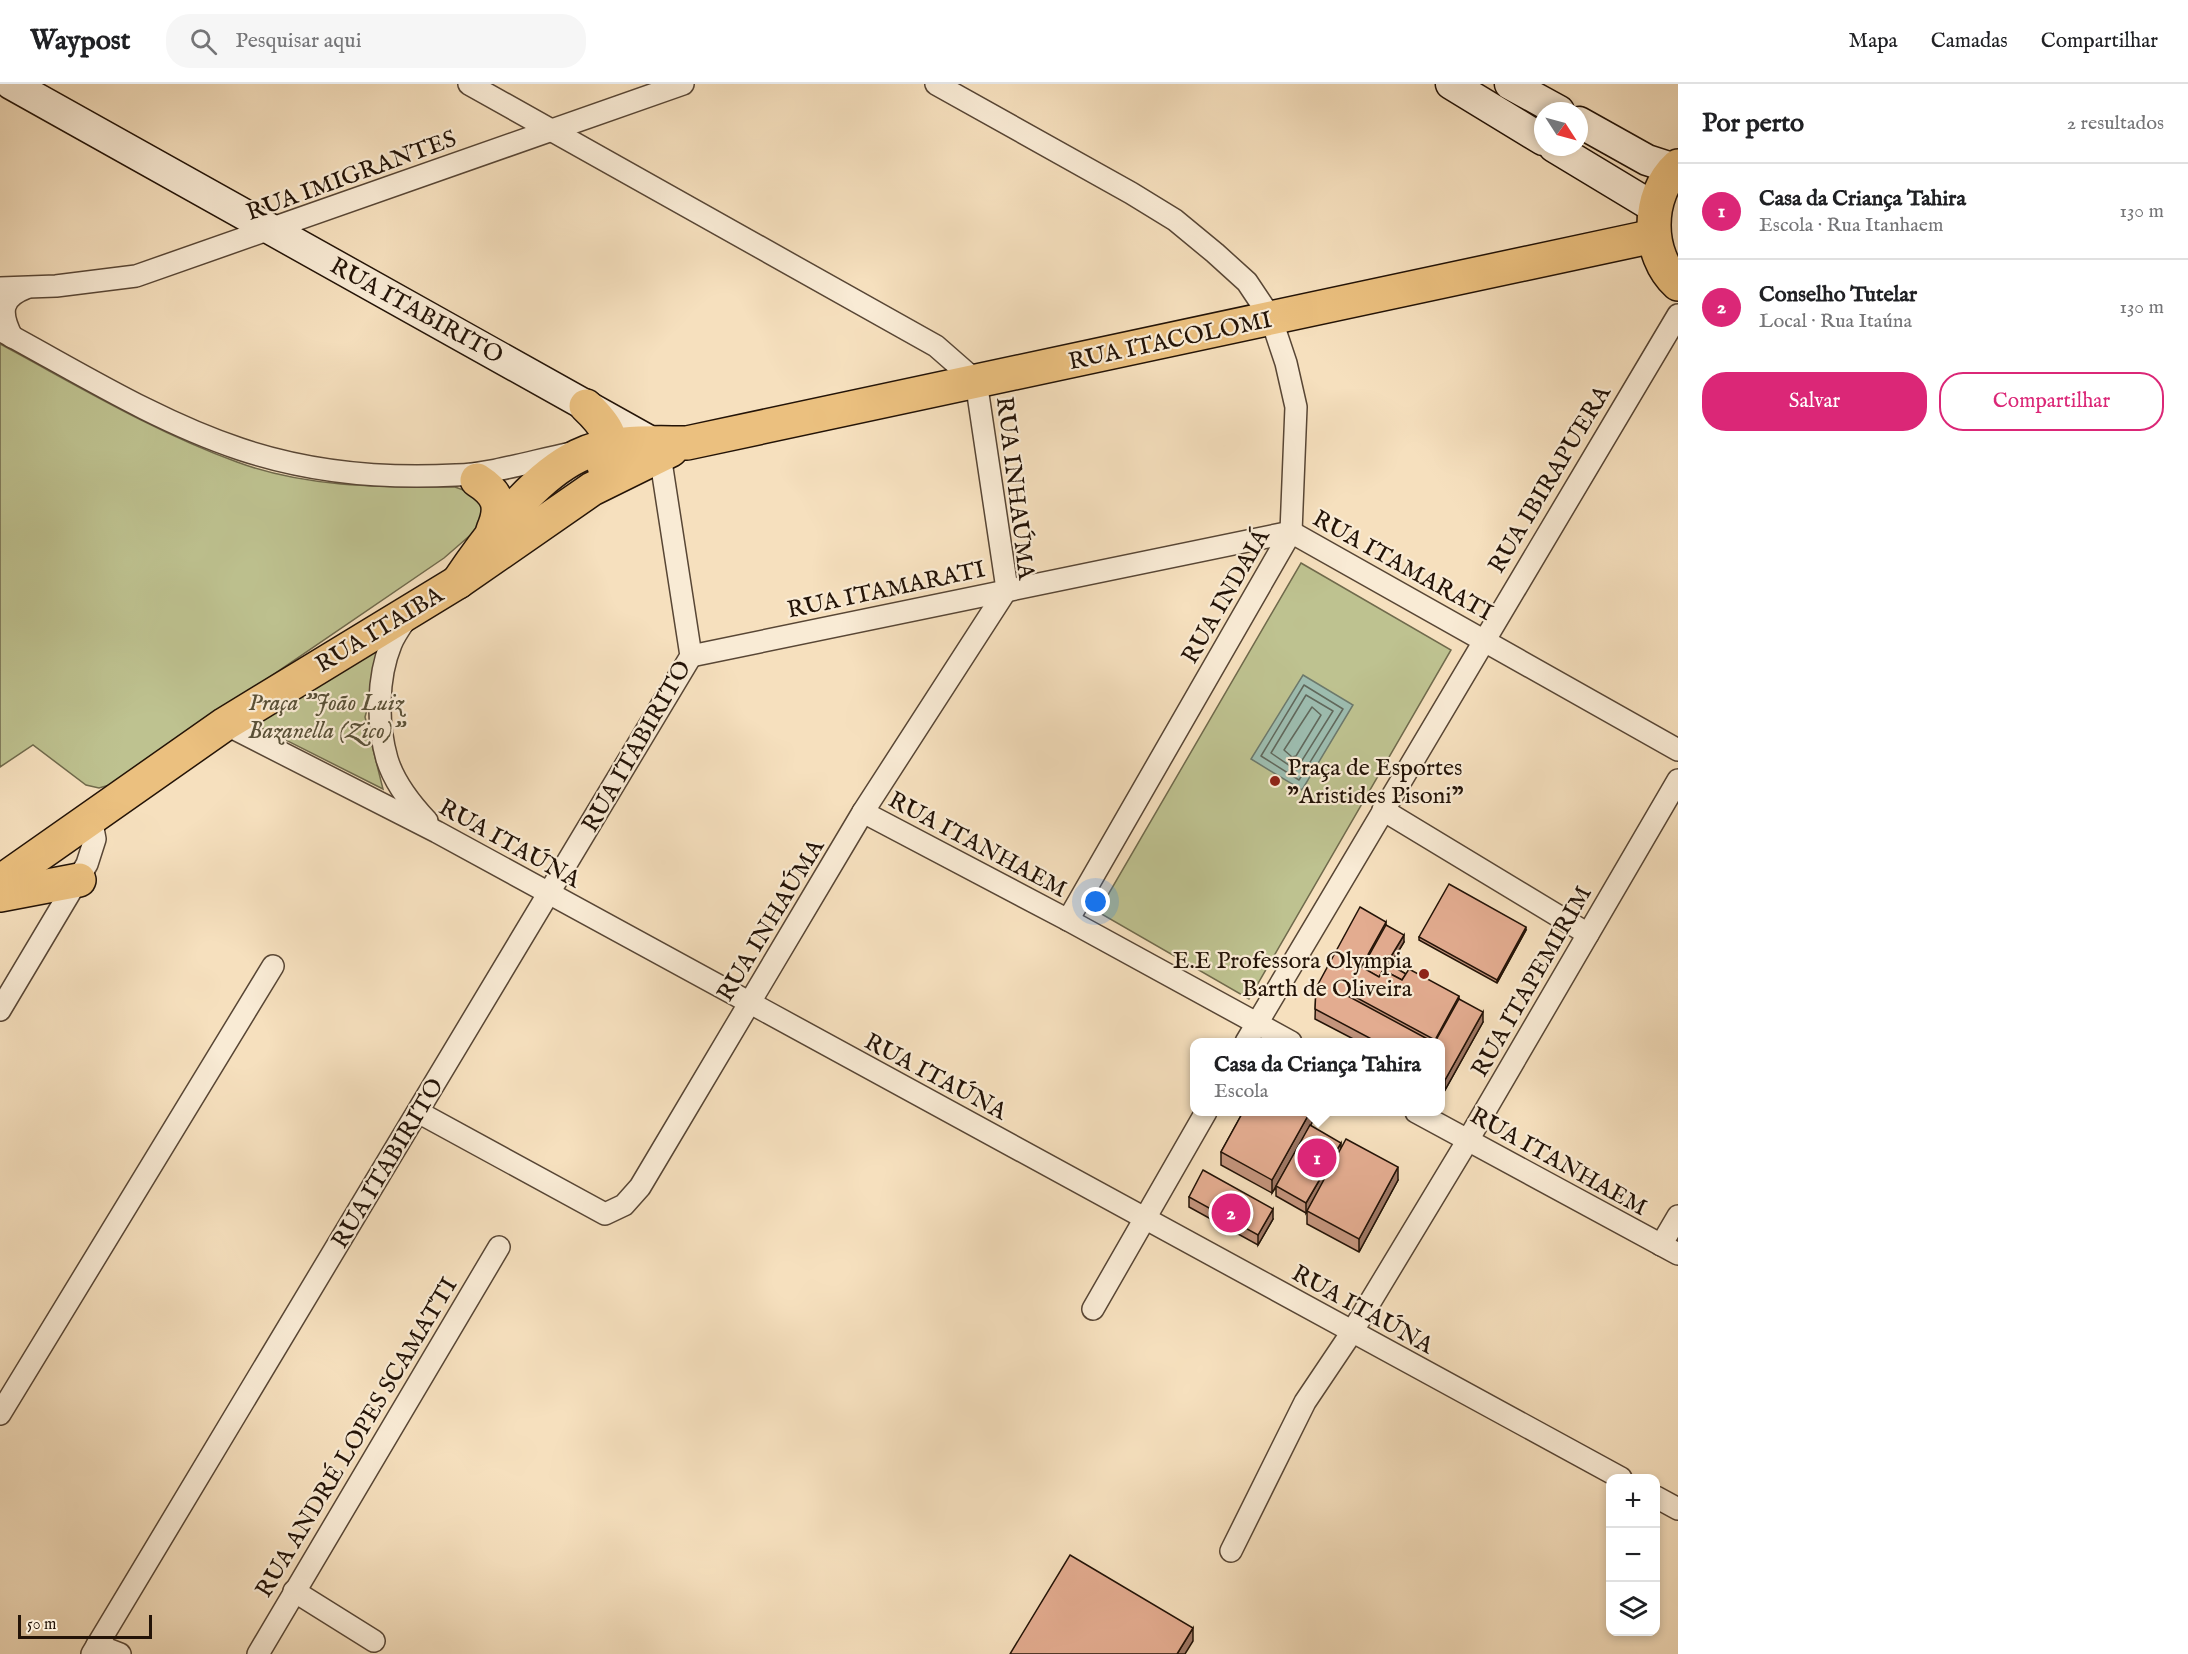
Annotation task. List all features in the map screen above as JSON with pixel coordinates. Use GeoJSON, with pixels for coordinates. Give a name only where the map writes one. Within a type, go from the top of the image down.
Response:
{"type":"FeatureCollection","features":[{"type":"Feature","properties":{"kind":"main road"},"geometry":{"type":"LineString","coordinates":[[1677,167],[1663,187],[1655,222],[1660,259],[1678,284]]}},
{"type":"Feature","properties":{"kind":"main road","name":"RUA ITACOLOMI"},"geometry":{"type":"LineString","coordinates":[[666,447],[1270,318],[1655,222]]}},
{"type":"Feature","properties":{"kind":"main road"},"geometry":{"type":"LineString","coordinates":[[586,406],[606,426],[609,456],[592,489]]}},
{"type":"Feature","properties":{"kind":"main road","name":"RUA ITAIBA"},"geometry":{"type":"LineString","coordinates":[[458,582],[493,530],[542,482],[578,455],[607,447],[666,447]]}},
{"type":"Feature","properties":{"kind":"main road","name":"RUA ITAIBA"},"geometry":{"type":"LineString","coordinates":[[0,882],[225,724],[458,582],[592,489],[666,447]]}},
{"type":"Feature","properties":{"kind":"main road"},"geometry":{"type":"LineString","coordinates":[[468,478],[494,492],[499,502],[500,515],[493,530]]}},
{"type":"Feature","properties":{"kind":"main road"},"geometry":{"type":"LineString","coordinates":[[526,498],[562,509]]}},
{"type":"Feature","properties":{"kind":"main road"},"geometry":{"type":"LineString","coordinates":[[0,895],[79,880]]}},
{"type":"Feature","properties":{"kind":"street","name":"RUA ITABIRITO"},"geometry":{"type":"LineString","coordinates":[[11,84],[586,406],[666,447],[665,475],[691,656],[95,1649]]}},
{"type":"Feature","properties":{"kind":"street","name":"RUA INHAÚMA"},"geometry":{"type":"LineString","coordinates":[[418,1112],[605,1214],[624,1205],[640,1187],[863,812],[1007,589],[976,381],[936,346],[469,84]]}},
{"type":"Feature","properties":{"kind":"street","name":"RUA IMIGRANTES"},"geometry":{"type":"LineString","coordinates":[[0,288],[56,286],[136,276],[274,230],[683,84]]}},
{"type":"Feature","properties":{"kind":"street","name":"RUA INDAIÁ"},"geometry":{"type":"LineString","coordinates":[[936,84],[1174,220],[1215,253],[1246,282],[1270,318],[1286,363],[1296,407],[1291,532],[1068,920]]}},
{"type":"Feature","properties":{"kind":"street"},"geometry":{"type":"LineString","coordinates":[[1450,84],[1534,135]]}},
{"type":"Feature","properties":{"kind":"street"},"geometry":{"type":"LineString","coordinates":[[1510,84],[1543,102]]}},
{"type":"Feature","properties":{"kind":"street"},"geometry":{"type":"LineString","coordinates":[[1588,127],[1647,160],[1677,167]]}},
{"type":"Feature","properties":{"kind":"street"},"geometry":{"type":"LineString","coordinates":[[1566,156],[1655,222]]}},
{"type":"Feature","properties":{"kind":"street","name":"RUA IMIGRANTES"},"geometry":{"type":"LineString","coordinates":[[6,333],[1,313],[3,302],[13,293],[30,287]]}},
{"type":"Feature","properties":{"kind":"street","name":"RUA IBIRAPUERA"},"geometry":{"type":"LineString","coordinates":[[1248,1038],[1483,639],[1678,315]]}},
{"type":"Feature","properties":{"kind":"street"},"geometry":{"type":"LineString","coordinates":[[6,333],[151,412],[241,449],[297,464],[362,474],[468,478],[508,489],[526,498]]}},
{"type":"Feature","properties":{"kind":"street"},"geometry":{"type":"LineString","coordinates":[[468,478],[607,447]]}},
{"type":"Feature","properties":{"kind":"street","name":"RUA ITAMARATI"},"geometry":{"type":"LineString","coordinates":[[691,656],[1291,532],[1678,750]]}},
{"type":"Feature","properties":{"kind":"street"},"geometry":{"type":"LineString","coordinates":[[413,608],[391,644],[382,679],[381,719],[388,760],[408,801],[437,832]]}},
{"type":"Feature","properties":{"kind":"street","name":"RUA ITAÚNA"},"geometry":{"type":"LineString","coordinates":[[225,724],[437,832],[1612,1474]]}},
{"type":"Feature","properties":{"kind":"street","name":"RUA ITAPEMIRIM"},"geometry":{"type":"LineString","coordinates":[[1231,1551],[1305,1402],[1352,1332],[1468,1140],[1678,780]]}},
{"type":"Feature","properties":{"kind":"street"},"geometry":{"type":"LineString","coordinates":[[1383,810],[1588,934]]}},
{"type":"Feature","properties":{"kind":"street","name":"RUA ITANHAEM"},"geometry":{"type":"LineString","coordinates":[[863,812],[1068,920],[1283,1038]]}},
{"type":"Feature","properties":{"kind":"street"},"geometry":{"type":"LineString","coordinates":[[0,1010],[79,880],[93,851],[95,839],[91,818]]}},
{"type":"Feature","properties":{"kind":"street"},"geometry":{"type":"LineString","coordinates":[[0,1414],[7,1387],[273,966]]}},
{"type":"Feature","properties":{"kind":"street"},"geometry":{"type":"LineString","coordinates":[[1093,1309],[1204,1116]]}},
{"type":"Feature","properties":{"kind":"street","name":"RUA ITANHAEM"},"geometry":{"type":"LineString","coordinates":[[1423,1116],[1669,1249]]}},
{"type":"Feature","properties":{"kind":"street"},"geometry":{"type":"LineString","coordinates":[[1669,1249],[1678,1216]]}},
{"type":"Feature","properties":{"kind":"street","name":"RUA ANDRÉ LOPES SCAMATTI"},"geometry":{"type":"LineString","coordinates":[[258,1654],[499,1247]]}},
{"type":"Feature","properties":{"kind":"street"},"geometry":{"type":"LineString","coordinates":[[1660,1499],[1678,1509]]}},
{"type":"Feature","properties":{"kind":"street"},"geometry":{"type":"LineString","coordinates":[[294,1591],[374,1641]]}},
{"type":"Feature","properties":{"kind":"street"},"geometry":{"type":"LineString","coordinates":[[95,1649],[120,1654]]}},
{"type":"Feature","properties":{"kind":"green space"},"geometry":{"type":"Polygon","coordinates":[[[0,344],[146,423],[237,462],[263,471],[317,481],[372,486],[455,487],[469,492],[488,504],[482,525],[444,558],[113,784],[99,788],[86,785],[33,745],[0,767],[0,344]]]}},
{"type":"Feature","properties":{"kind":"green space","name":"Praça de Esportes \"Aristides Pisoni\""},"geometry":{"type":"Polygon","coordinates":[[[1301,563],[1451,650],[1249,999],[1098,912],[1301,563]]]}},
{"type":"Feature","properties":{"kind":"green space","name":"Praça \"João Luiz Bazanella (Zico)\""},"geometry":{"type":"Polygon","coordinates":[[[388,630],[365,717],[383,789],[246,720],[388,630]]]}},
{"type":"Feature","properties":{"kind":"water"},"geometry":{"type":"Polygon","coordinates":[[[1303,675],[1353,705],[1302,790],[1251,759],[1303,675]]]}},
{"type":"Feature","properties":{"kind":"building"},"geometry":{"type":"Polygon","coordinates":[[[1449,884],[1526,927],[1497,980],[1419,937],[1449,884]]]}},
{"type":"Feature","properties":{"kind":"building"},"geometry":{"type":"Polygon","coordinates":[[[1360,907],[1386,922],[1346,995],[1426,1038],[1369,1038],[1315,1009],[1316,988],[1360,907]]]}},
{"type":"Feature","properties":{"kind":"building"},"geometry":{"type":"Polygon","coordinates":[[[1386,925],[1404,935],[1387,963],[1406,974],[1402,980],[1383,970],[1379,977],[1362,968],[1386,925]]]}},
{"type":"Feature","properties":{"kind":"building"},"geometry":{"type":"Polygon","coordinates":[[[1360,966],[1379,977],[1383,970],[1402,980],[1409,969],[1459,996],[1436,1038],[1431,1038],[1346,992],[1360,966]]]}},
{"type":"Feature","properties":{"kind":"building"},"geometry":{"type":"Polygon","coordinates":[[[1459,999],[1483,1012],[1445,1080],[1445,1038],[1437,1038],[1459,999]]]}},
{"type":"Feature","properties":{"kind":"building"},"geometry":{"type":"Polygon","coordinates":[[[1241,1116],[1308,1116],[1272,1180],[1221,1152],[1241,1116]]]}},
{"type":"Feature","properties":{"kind":"building"},"geometry":{"type":"Polygon","coordinates":[[[1310,1125],[1341,1143],[1306,1203],[1276,1186],[1310,1125]]]}},
{"type":"Feature","properties":{"kind":"building"},"geometry":{"type":"Polygon","coordinates":[[[1346,1139],[1398,1167],[1359,1239],[1307,1211],[1346,1139]]]}},
{"type":"Feature","properties":{"kind":"building"},"geometry":{"type":"Polygon","coordinates":[[[1203,1170],[1273,1209],[1258,1235],[1189,1197],[1203,1170]]]}},
{"type":"Feature","properties":{"kind":"building"},"geometry":{"type":"Polygon","coordinates":[[[1070,1555],[1193,1628],[1177,1654],[1010,1654],[1070,1555]]]}},
{"type":"Feature","properties":{"kind":"place","name":"Praça de Esportes \"Aristides Pisoni\""},"geometry":{"type":"Point","coordinates":[1275,781]}},
{"type":"Feature","properties":{"kind":"place","name":"E.E Professora Olympia Barth de Oliveira"},"geometry":{"type":"Point","coordinates":[1424,974]}},
{"type":"Feature","properties":{"kind":"place","name":"Casa da Criança Tahira"},"geometry":{"type":"Point","coordinates":[1317,1158]}},
{"type":"Feature","properties":{"kind":"place","name":"Conselho Tutelar"},"geometry":{"type":"Point","coordinates":[1231,1213]}}]}
